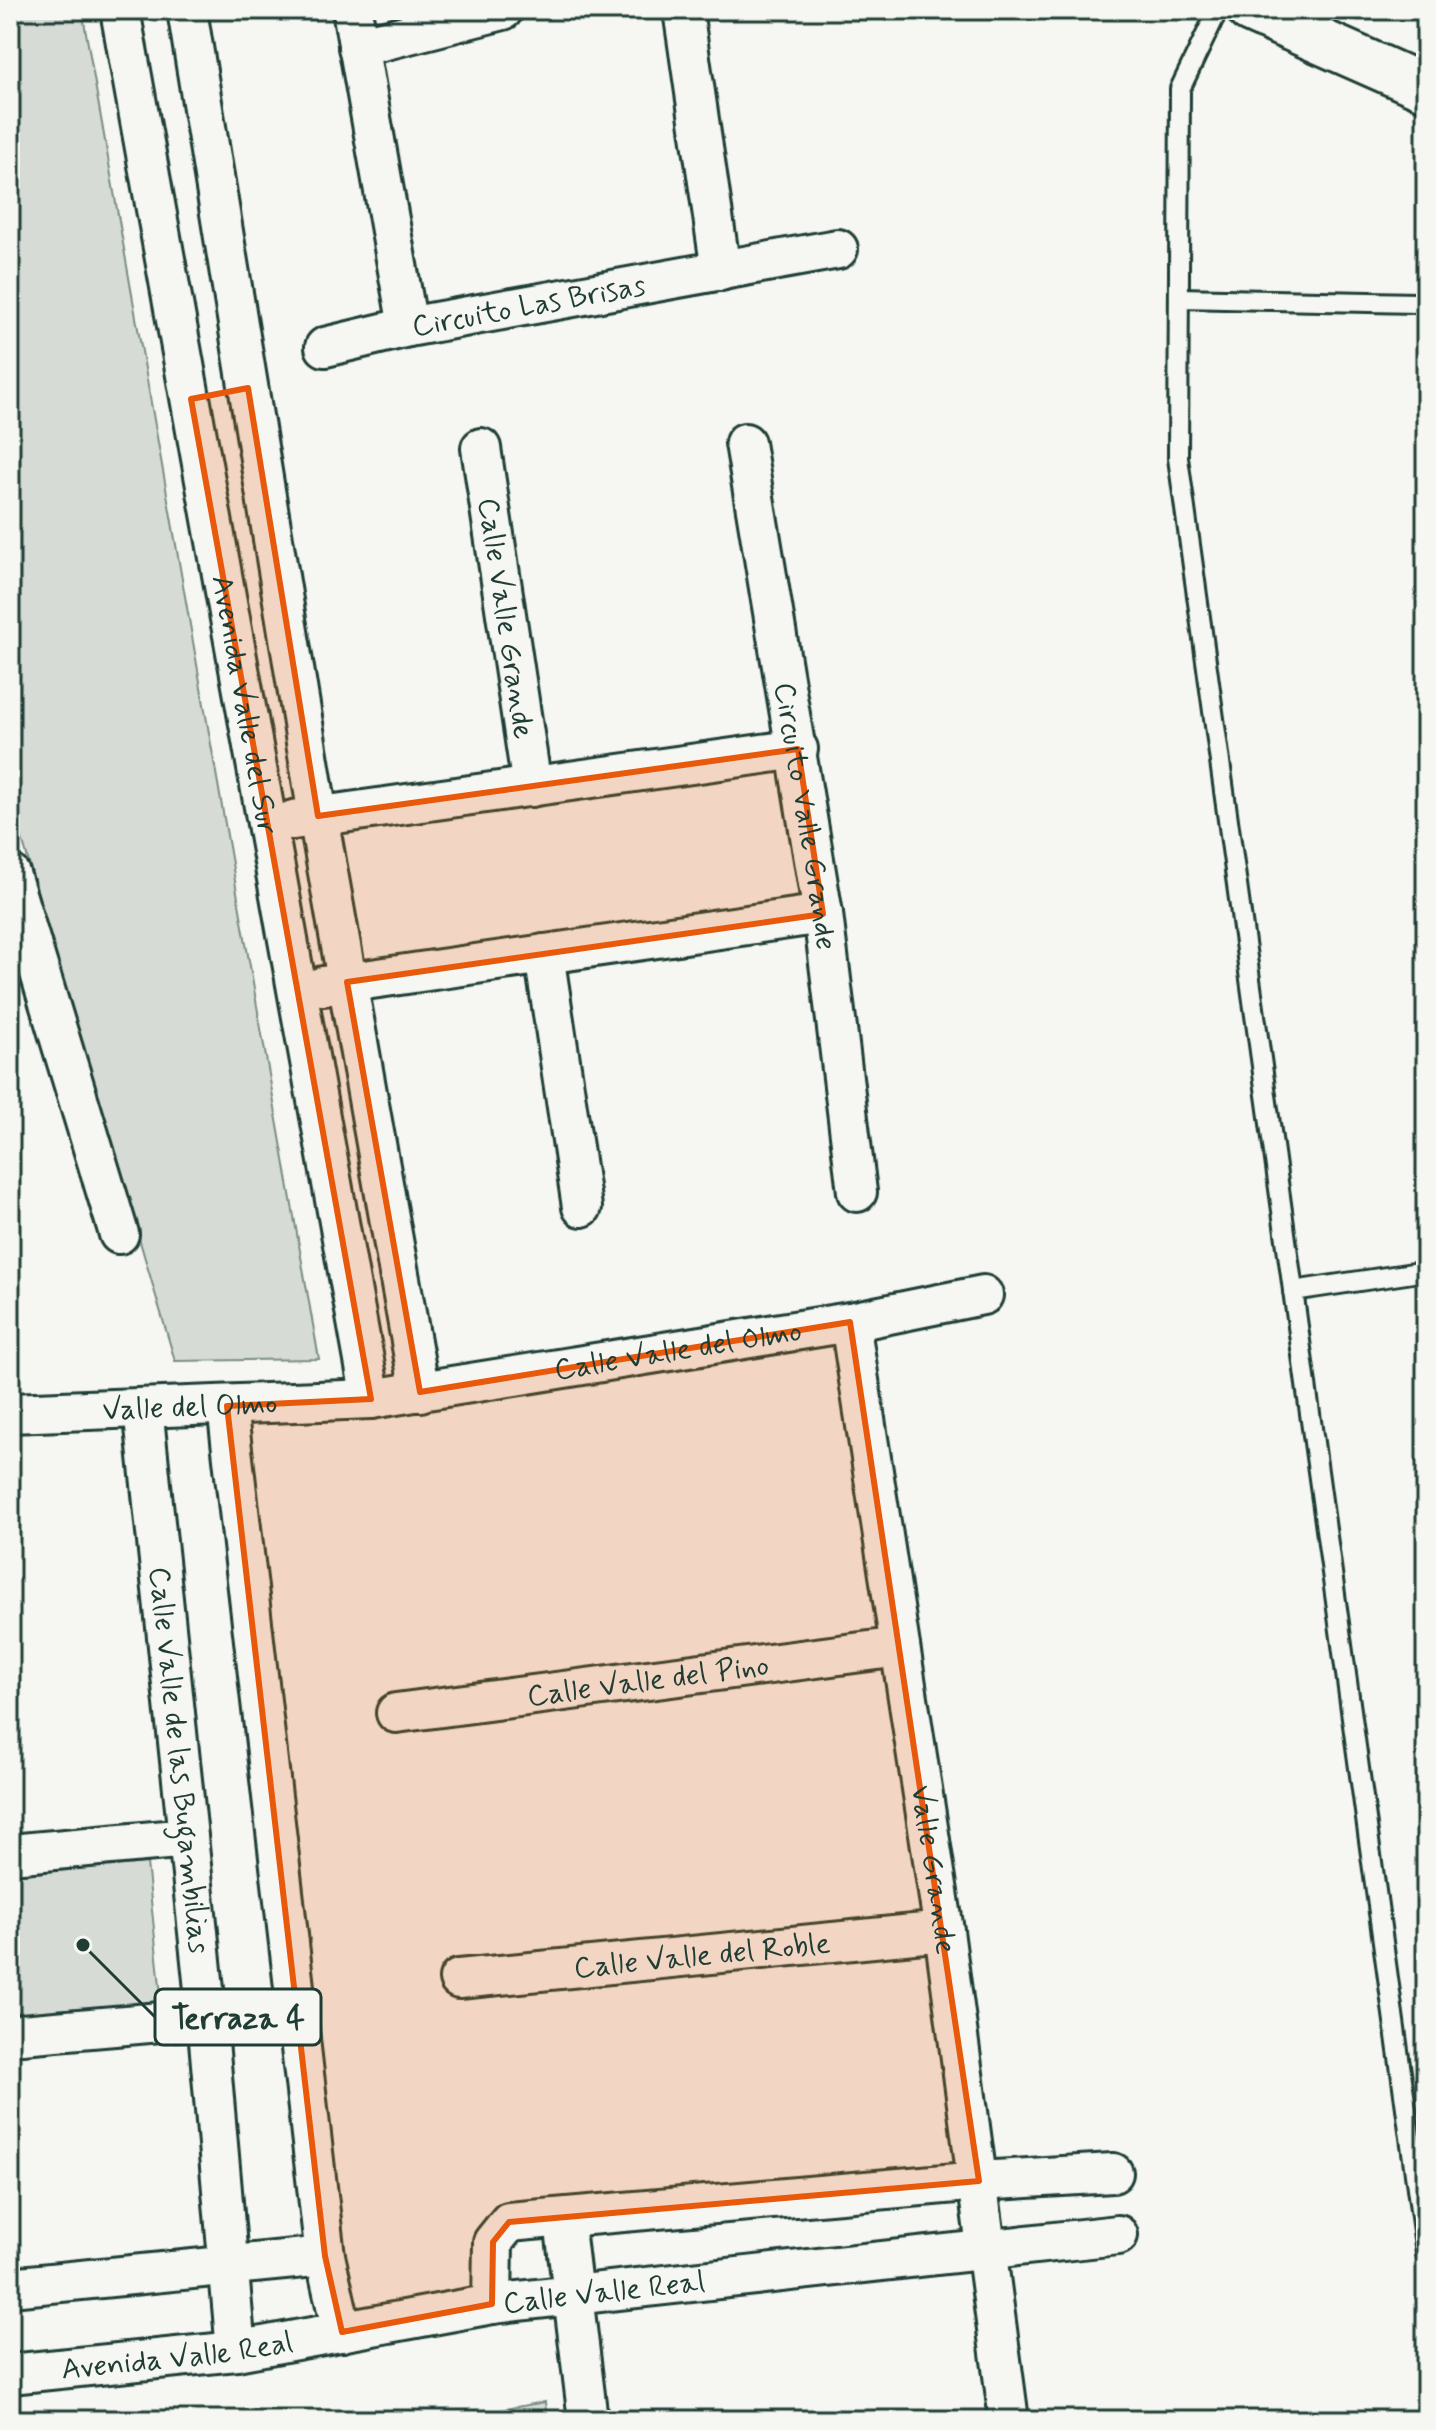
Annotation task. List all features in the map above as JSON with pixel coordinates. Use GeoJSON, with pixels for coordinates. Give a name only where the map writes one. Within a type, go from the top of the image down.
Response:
{"type":"FeatureCollection","features":[{"type":"Feature","properties":{"kind":"main road"},"geometry":{"type":"LineString","coordinates":[[1250,10],[1426,88]]}},
{"type":"Feature","properties":{"kind":"street","name":"Avenida Valle del Sur"},"geometry":{"type":"LineString","coordinates":[[120,10],[371,1399]]}},
{"type":"Feature","properties":{"kind":"street","name":"Avenida Valle del Sur"},"geometry":{"type":"LineString","coordinates":[[187,10],[318,816],[420,1392]]}},
{"type":"Feature","properties":{"kind":"street","name":"Circuito Las Brisas"},"geometry":{"type":"LineString","coordinates":[[352,10],[408,327],[838,249]]}},
{"type":"Feature","properties":{"kind":"street"},"geometry":{"type":"LineString","coordinates":[[358,47],[503,10]]}},
{"type":"Feature","properties":{"kind":"street"},"geometry":{"type":"LineString","coordinates":[[683,10],[721,271]]}},
{"type":"Feature","properties":{"kind":"street"},"geometry":{"type":"LineString","coordinates":[[325,347],[408,327]]}},
{"type":"Feature","properties":{"kind":"street"},"geometry":{"type":"LineString","coordinates":[[191,399],[248,388]]}},
{"type":"Feature","properties":{"kind":"street","name":"Circuito Valle Grande"},"geometry":{"type":"LineString","coordinates":[[745,443],[823,914],[857,1192]]}},
{"type":"Feature","properties":{"kind":"street","name":"Calle Valle Grande"},"geometry":{"type":"LineString","coordinates":[[481,448],[532,787]]}},
{"type":"Feature","properties":{"kind":"street"},"geometry":{"type":"LineString","coordinates":[[269,823],[798,749]]}},
{"type":"Feature","properties":{"kind":"street"},"geometry":{"type":"LineString","coordinates":[[10,874],[21,951],[119,1234]]}},
{"type":"Feature","properties":{"kind":"street"},"geometry":{"type":"LineString","coordinates":[[299,990],[823,914]]}},
{"type":"Feature","properties":{"kind":"street"},"geometry":{"type":"LineString","coordinates":[[544,954],[582,1207]]}},
{"type":"Feature","properties":{"kind":"street","name":"Calle Valle del Olmo"},"geometry":{"type":"LineString","coordinates":[[371,1399],[850,1322],[983,1295]]}},
{"type":"Feature","properties":{"kind":"street","name":"Valle Grande"},"geometry":{"type":"LineString","coordinates":[[850,1322],[944,1931],[1009,2420]]}},
{"type":"Feature","properties":{"kind":"street","name":"Valle del Olmo"},"geometry":{"type":"LineString","coordinates":[[10,1413],[371,1399]]}},
{"type":"Feature","properties":{"kind":"street"},"geometry":{"type":"LineString","coordinates":[[227,1406],[325,2256],[342,2332]]}},
{"type":"Feature","properties":{"kind":"street","name":"Calle Valle de las Bugambilias"},"geometry":{"type":"LineString","coordinates":[[143,1408],[207,2018],[236,2351]]}},
{"type":"Feature","properties":{"kind":"street","name":"Calle Valle del Pino"},"geometry":{"type":"LineString","coordinates":[[396,1713],[900,1647]]}},
{"type":"Feature","properties":{"kind":"street"},"geometry":{"type":"LineString","coordinates":[[10,1854],[188,1838]]}},
{"type":"Feature","properties":{"kind":"street","name":"Calle Valle del Roble"},"geometry":{"type":"LineString","coordinates":[[459,1979],[944,1931]]}},
{"type":"Feature","properties":{"kind":"street"},"geometry":{"type":"LineString","coordinates":[[10,2035],[207,2018]]}},
{"type":"Feature","properties":{"kind":"street","name":"Calle Valle Real"},"geometry":{"type":"LineString","coordinates":[[1113,2173],[979,2181],[564,2220],[509,2222],[493,2242],[492,2304],[1118,2235]]}},
{"type":"Feature","properties":{"kind":"street"},"geometry":{"type":"LineString","coordinates":[[564,2220],[588,2420]]}},
{"type":"Feature","properties":{"kind":"street"},"geometry":{"type":"LineString","coordinates":[[10,2287],[325,2256]]}},
{"type":"Feature","properties":{"kind":"street","name":"Avenida Valle Real"},"geometry":{"type":"LineString","coordinates":[[10,2374],[236,2351],[492,2304]]}},
{"type":"Feature","properties":{"kind":"lane"},"geometry":{"type":"LineString","coordinates":[[1218,10],[1180,89],[1178,458],[1426,2253]]}},
{"type":"Feature","properties":{"kind":"lane"},"geometry":{"type":"LineString","coordinates":[[1179,298],[1417,303],[1426,306]]}},
{"type":"Feature","properties":{"kind":"lane"},"geometry":{"type":"LineString","coordinates":[[1293,1291],[1426,1271]]}},
{"type":"Feature","properties":{"kind":"highlighted area"},"geometry":{"type":"Polygon","coordinates":[[[248,388],[318,816],[798,749],[823,914],[347,982],[420,1392],[850,1322],[979,2181],[509,2222],[493,2242],[492,2304],[342,2332],[325,2256],[227,1406],[371,1399],[191,399],[248,388]]]}},
{"type":"Feature","properties":{"kind":"shaded area"},"geometry":{"type":"Polygon","coordinates":[[[10,10],[82,10],[319,1359],[175,1361],[10,798],[10,10]]]}},
{"type":"Feature","properties":{"kind":"shaded area"},"geometry":{"type":"Polygon","coordinates":[[[147,1863],[163,2014],[10,2028],[10,1875],[147,1863]]]}},
{"type":"Feature","properties":{"kind":"shaded area"},"geometry":{"type":"Polygon","coordinates":[[[545,2402],[547,2420],[442,2420],[545,2402]]]}},
{"type":"Feature","properties":{"kind":"place","name":"Terraza 4"},"geometry":{"type":"Point","coordinates":[83,1945]}}]}
